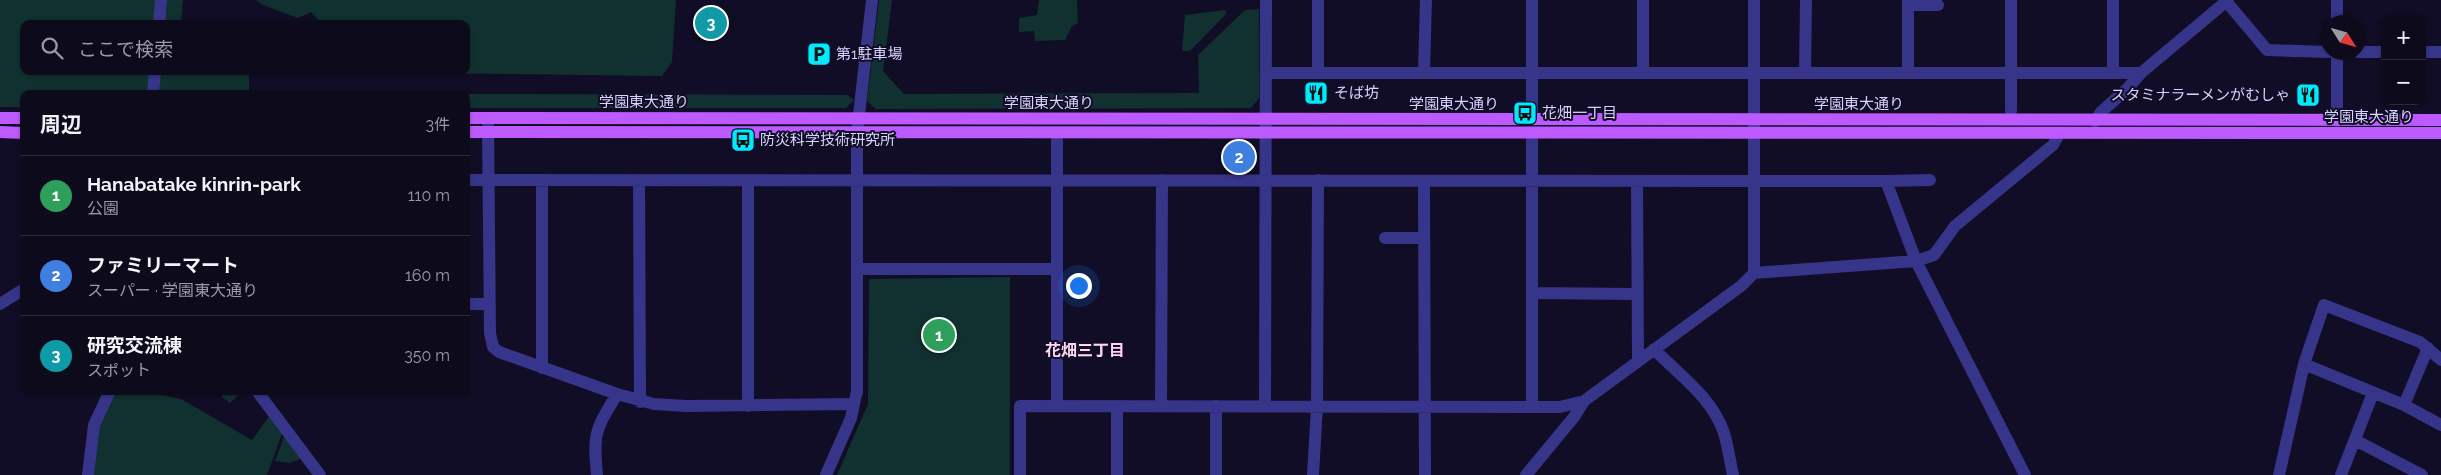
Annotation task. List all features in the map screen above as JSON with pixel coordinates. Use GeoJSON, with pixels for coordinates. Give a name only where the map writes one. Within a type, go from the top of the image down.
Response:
{"type":"FeatureCollection","features":[{"type":"Feature","properties":{"kind":"main road"},"geometry":{"type":"LineString","coordinates":[[0,118],[20,118]]}},
{"type":"Feature","properties":{"kind":"main road","name":"学園東大通り"},"geometry":{"type":"LineString","coordinates":[[470,118],[1266,133],[2095,121],[2441,120]]}},
{"type":"Feature","properties":{"kind":"main road","name":"学園東大通り"},"geometry":{"type":"LineString","coordinates":[[470,132],[1266,120],[1752,126],[2059,134],[2441,133]]}},
{"type":"Feature","properties":{"kind":"main road"},"geometry":{"type":"LineString","coordinates":[[0,132],[20,132]]}},
{"type":"Feature","properties":{"kind":"street"},"geometry":{"type":"LineString","coordinates":[[159,20],[161,0]]}},
{"type":"Feature","properties":{"kind":"street"},"geometry":{"type":"LineString","coordinates":[[826,475],[851,418],[857,391],[857,126],[872,0]]}},
{"type":"Feature","properties":{"kind":"street"},"geometry":{"type":"LineString","coordinates":[[1265,406],[1266,0]]}},
{"type":"Feature","properties":{"kind":"street"},"geometry":{"type":"LineString","coordinates":[[1318,0],[1318,72]]}},
{"type":"Feature","properties":{"kind":"street"},"geometry":{"type":"LineString","coordinates":[[1424,72],[1426,0]]}},
{"type":"Feature","properties":{"kind":"street"},"geometry":{"type":"LineString","coordinates":[[1532,0],[1532,111]]}},
{"type":"Feature","properties":{"kind":"street"},"geometry":{"type":"LineString","coordinates":[[1643,0],[1643,71]]}},
{"type":"Feature","properties":{"kind":"street"},"geometry":{"type":"LineString","coordinates":[[1754,0],[1752,126],[1754,273]]}},
{"type":"Feature","properties":{"kind":"street"},"geometry":{"type":"LineString","coordinates":[[1806,0],[1806,73]]}},
{"type":"Feature","properties":{"kind":"street"},"geometry":{"type":"LineString","coordinates":[[2010,111],[2011,0]]}},
{"type":"Feature","properties":{"kind":"street"},"geometry":{"type":"LineString","coordinates":[[2113,0],[2113,73]]}},
{"type":"Feature","properties":{"kind":"street"},"geometry":{"type":"LineString","coordinates":[[2337,0],[2337,15]]}},
{"type":"Feature","properties":{"kind":"street"},"geometry":{"type":"LineString","coordinates":[[2095,121],[2101,112],[2141,73],[2226,1],[2267,50],[2321,52]]}},
{"type":"Feature","properties":{"kind":"street"},"geometry":{"type":"LineString","coordinates":[[1908,73],[1908,2],[1938,5]]}},
{"type":"Feature","properties":{"kind":"street"},"geometry":{"type":"LineString","coordinates":[[2366,52],[2381,52]]}},
{"type":"Feature","properties":{"kind":"street"},"geometry":{"type":"LineString","coordinates":[[2426,52],[2441,52]]}},
{"type":"Feature","properties":{"kind":"street"},"geometry":{"type":"LineString","coordinates":[[2337,60],[2337,121]]}},
{"type":"Feature","properties":{"kind":"street"},"geometry":{"type":"LineString","coordinates":[[1266,73],[1643,71],[2141,73]]}},
{"type":"Feature","properties":{"kind":"street"},"geometry":{"type":"LineString","coordinates":[[153,90],[155,75]]}},
{"type":"Feature","properties":{"kind":"street"},"geometry":{"type":"LineString","coordinates":[[488,118],[489,304],[490,334],[493,347],[508,356],[640,402],[686,406],[854,404]]}},
{"type":"Feature","properties":{"kind":"street"},"geometry":{"type":"LineString","coordinates":[[1020,475],[1020,406],[1560,407],[1584,400],[1741,286],[1754,273],[1916,261],[1934,255],[1955,226],[2057,142],[2059,134]]}},
{"type":"Feature","properties":{"kind":"street"},"geometry":{"type":"LineString","coordinates":[[1057,140],[1057,406]]}},
{"type":"Feature","properties":{"kind":"street"},"geometry":{"type":"LineString","coordinates":[[1532,140],[1532,406]]}},
{"type":"Feature","properties":{"kind":"street"},"geometry":{"type":"LineString","coordinates":[[470,180],[1930,180]]}},
{"type":"Feature","properties":{"kind":"street"},"geometry":{"type":"LineString","coordinates":[[542,180],[542,368]]}},
{"type":"Feature","properties":{"kind":"street"},"geometry":{"type":"LineString","coordinates":[[639,180],[640,402]]}},
{"type":"Feature","properties":{"kind":"street"},"geometry":{"type":"LineString","coordinates":[[748,180],[748,406]]}},
{"type":"Feature","properties":{"kind":"street"},"geometry":{"type":"LineString","coordinates":[[1161,406],[1162,180]]}},
{"type":"Feature","properties":{"kind":"street"},"geometry":{"type":"LineString","coordinates":[[1313,475],[1317,406],[1318,180]]}},
{"type":"Feature","properties":{"kind":"street"},"geometry":{"type":"LineString","coordinates":[[1886,180],[1916,261],[2025,475]]}},
{"type":"Feature","properties":{"kind":"street"},"geometry":{"type":"LineString","coordinates":[[1424,181],[1425,475]]}},
{"type":"Feature","properties":{"kind":"street"},"geometry":{"type":"LineString","coordinates":[[1637,181],[1638,360]]}},
{"type":"Feature","properties":{"kind":"street"},"geometry":{"type":"LineString","coordinates":[[1385,238],[1424,238]]}},
{"type":"Feature","properties":{"kind":"street"},"geometry":{"type":"LineString","coordinates":[[856,269],[1056,269]]}},
{"type":"Feature","properties":{"kind":"street"},"geometry":{"type":"LineString","coordinates":[[0,304],[20,291]]}},
{"type":"Feature","properties":{"kind":"street"},"geometry":{"type":"LineString","coordinates":[[1532,293],[1637,294]]}},
{"type":"Feature","properties":{"kind":"street"},"geometry":{"type":"LineString","coordinates":[[470,304],[489,304]]}},
{"type":"Feature","properties":{"kind":"street"},"geometry":{"type":"LineString","coordinates":[[2279,475],[2304,364],[2324,304],[2420,342],[2441,360]]}},
{"type":"Feature","properties":{"kind":"street"},"geometry":{"type":"LineString","coordinates":[[2404,405],[2428,348]]}},
{"type":"Feature","properties":{"kind":"street"},"geometry":{"type":"LineString","coordinates":[[1654,349],[1698,392],[1715,414],[1724,432],[1733,475]]}},
{"type":"Feature","properties":{"kind":"street"},"geometry":{"type":"LineString","coordinates":[[2304,364],[2404,405],[2441,425]]}},
{"type":"Feature","properties":{"kind":"street"},"geometry":{"type":"LineString","coordinates":[[2341,475],[2373,393]]}},
{"type":"Feature","properties":{"kind":"street"},"geometry":{"type":"LineString","coordinates":[[597,475],[594,441],[598,426],[617,394]]}},
{"type":"Feature","properties":{"kind":"street"},"geometry":{"type":"LineString","coordinates":[[88,475],[94,425],[108,395]]}},
{"type":"Feature","properties":{"kind":"street"},"geometry":{"type":"LineString","coordinates":[[260,395],[320,475]]}},
{"type":"Feature","properties":{"kind":"street"},"geometry":{"type":"LineString","coordinates":[[1526,475],[1574,417],[1584,400]]}},
{"type":"Feature","properties":{"kind":"street"},"geometry":{"type":"LineString","coordinates":[[1117,406],[1117,475]]}},
{"type":"Feature","properties":{"kind":"street"},"geometry":{"type":"LineString","coordinates":[[1216,406],[1216,475]]}},
{"type":"Feature","properties":{"kind":"street"},"geometry":{"type":"LineString","coordinates":[[2355,440],[2399,470],[2422,475]]}},
{"type":"Feature","properties":{"kind":"green space"},"geometry":{"type":"Polygon","coordinates":[[[0,0],[156,0],[154,20],[20,20],[20,75],[150,75],[148,90],[20,90],[20,107],[0,107],[0,0]]]}},
{"type":"Feature","properties":{"kind":"green space"},"geometry":{"type":"Polygon","coordinates":[[[166,0],[183,0],[181,20],[164,20],[166,0]]]}},
{"type":"Feature","properties":{"kind":"green space"},"geometry":{"type":"Polygon","coordinates":[[[256,0],[676,0],[672,62],[662,76],[470,74],[470,20],[318,20],[311,12],[298,18],[263,5],[256,0]]]}},
{"type":"Feature","properties":{"kind":"green space"},"geometry":{"type":"Polygon","coordinates":[[[879,0],[892,0],[883,71],[904,94],[1199,93],[1198,55],[1245,10],[1259,9],[1259,98],[1251,108],[876,109],[867,101],[879,0]]]}},
{"type":"Feature","properties":{"kind":"green space"},"geometry":{"type":"Polygon","coordinates":[[[1039,0],[1077,0],[1078,23],[1072,26],[1065,40],[1035,41],[1034,31],[1019,32],[1019,18],[1037,15],[1039,0]]]}},
{"type":"Feature","properties":{"kind":"green space"},"geometry":{"type":"Polygon","coordinates":[[[1225,10],[1226,14],[1190,51],[1182,51],[1185,15],[1225,10]]]}},
{"type":"Feature","properties":{"kind":"green space"},"geometry":{"type":"Polygon","coordinates":[[[160,75],[249,75],[249,90],[158,90],[160,75]]]}},
{"type":"Feature","properties":{"kind":"green space"},"geometry":{"type":"Polygon","coordinates":[[[470,94],[847,95],[854,100],[846,108],[470,108],[470,94]]]}},
{"type":"Feature","properties":{"kind":"green space"},"geometry":{"type":"Polygon","coordinates":[[[1010,277],[1010,475],[837,475],[868,404],[869,279],[1010,277]]]}},
{"type":"Feature","properties":{"kind":"green space"},"geometry":{"type":"Polygon","coordinates":[[[113,395],[162,395],[181,399],[252,440],[270,415],[283,431],[267,475],[92,475],[100,423],[113,395]]]}},
{"type":"Feature","properties":{"kind":"green space"},"geometry":{"type":"Polygon","coordinates":[[[223,395],[238,395],[230,403],[222,397],[223,395]]]}},
{"type":"Feature","properties":{"kind":"green space"},"geometry":{"type":"Polygon","coordinates":[[[285,434],[303,458],[290,463],[275,461],[285,434]]]}},
{"type":"Feature","properties":{"kind":"place","name":"研究交流棟"},"geometry":{"type":"Point","coordinates":[711,23]}},
{"type":"Feature","properties":{"kind":"place","name":"第1駐車場"},"geometry":{"type":"Point","coordinates":[819,54]}},
{"type":"Feature","properties":{"kind":"place","name":"そば坊"},"geometry":{"type":"Point","coordinates":[1316,93]}},
{"type":"Feature","properties":{"kind":"place","name":"スタミナラーメンがむしゃ"},"geometry":{"type":"Point","coordinates":[2308,95]}},
{"type":"Feature","properties":{"kind":"place","name":"花畑一丁目"},"geometry":{"type":"Point","coordinates":[1525,113]}},
{"type":"Feature","properties":{"kind":"place","name":"防災科学技術研究所"},"geometry":{"type":"Point","coordinates":[743,140]}},
{"type":"Feature","properties":{"kind":"place","name":"ファミリーマート"},"geometry":{"type":"Point","coordinates":[1239,157]}},
{"type":"Feature","properties":{"kind":"place","name":"Hanabatake kinrin-park"},"geometry":{"type":"Point","coordinates":[939,335]}},
{"type":"Feature","properties":{"kind":"district","name":"花畑三丁目"},"geometry":{"type":"Point","coordinates":[1085,350]}}]}
